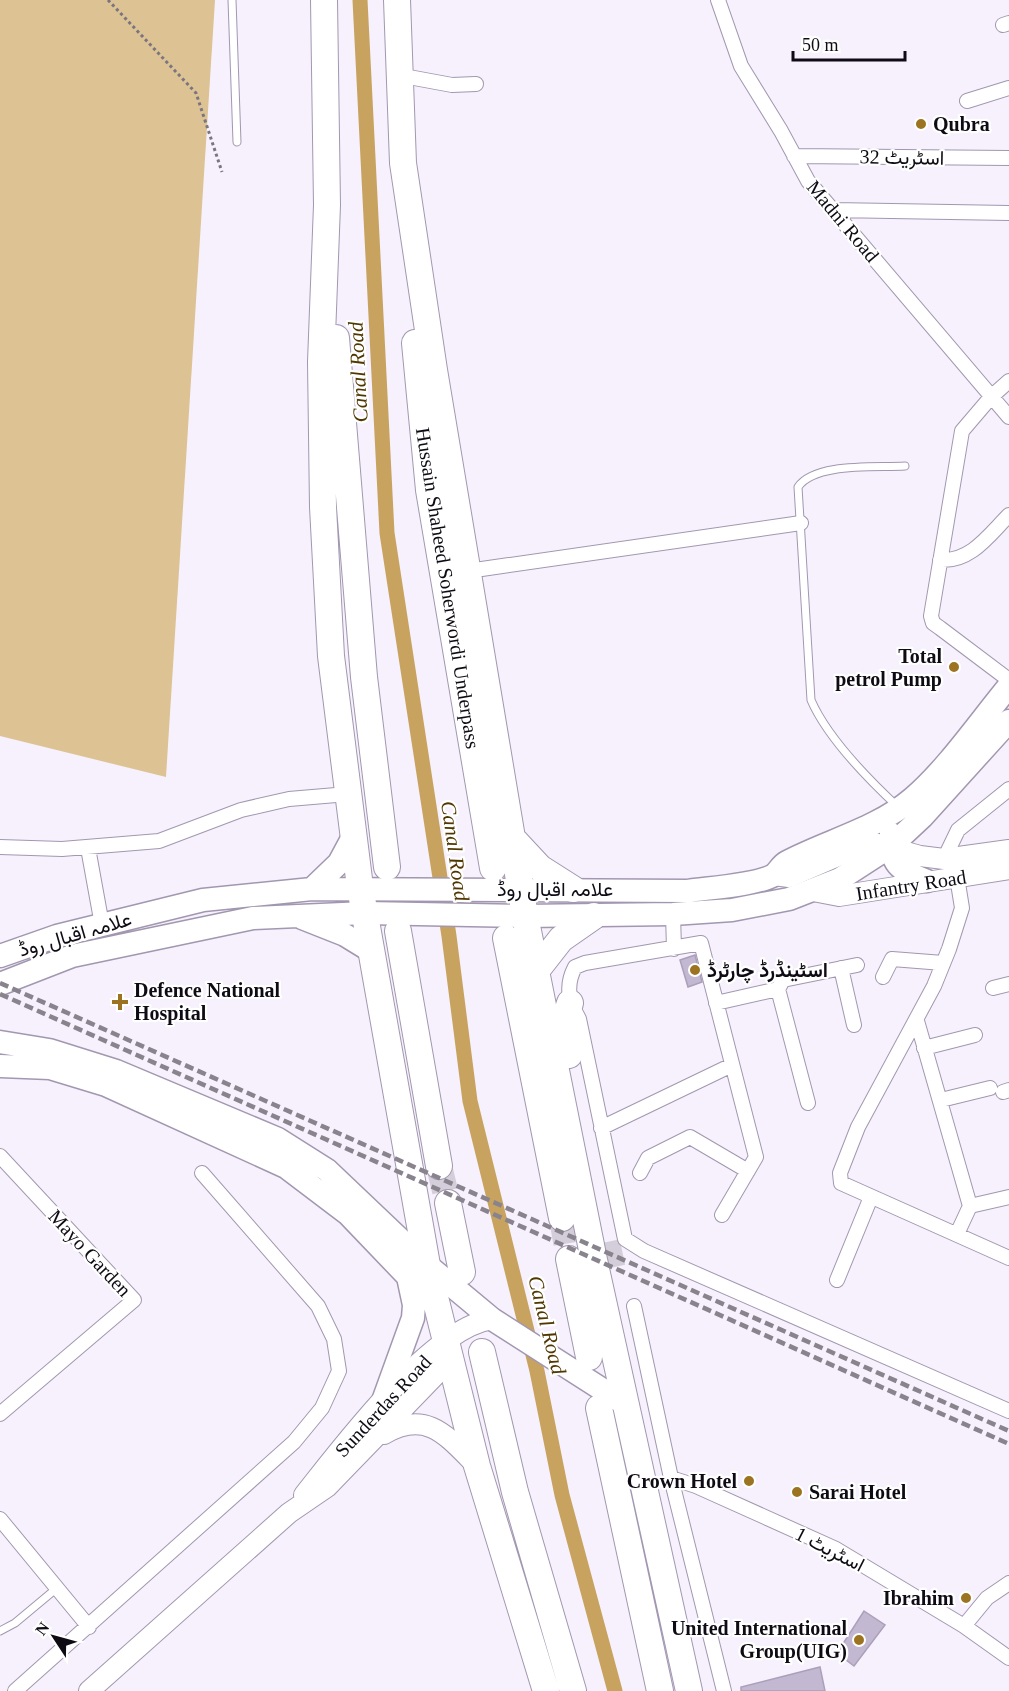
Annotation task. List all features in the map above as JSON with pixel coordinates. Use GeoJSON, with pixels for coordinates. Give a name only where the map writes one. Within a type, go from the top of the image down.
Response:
{"type":"FeatureCollection","features":[{"type":"Feature","properties":{"kind":"highway"},"geometry":{"type":"LineString","coordinates":[[324,0],[327,205],[321,362],[323,507],[331,656],[353,837],[417,1269],[438,1308],[477,1466],[546,1691]]}},
{"type":"Feature","properties":{"kind":"highway"},"geometry":{"type":"LineString","coordinates":[[398,0],[398,75],[403,163],[434,370],[525,916],[625,1404],[689,1691]]}},
{"type":"Feature","properties":{"kind":"highway","name":"Hussain Shaheed Soherwordi Underpass"},"geometry":{"type":"LineString","coordinates":[[403,163],[417,376],[429,490],[493,868]]}},
{"type":"Feature","properties":{"kind":"highway"},"geometry":{"type":"LineString","coordinates":[[327,205],[364,677],[387,867]]}},
{"type":"Feature","properties":{"kind":"highway"},"geometry":{"type":"LineString","coordinates":[[513,839],[540,868],[573,889]]}},
{"type":"Feature","properties":{"kind":"highway"},"geometry":{"type":"LineString","coordinates":[[536,971],[561,939],[594,916]]}},
{"type":"Feature","properties":{"kind":"highway"},"geometry":{"type":"LineString","coordinates":[[405,923],[439,1166]]}},
{"type":"Feature","properties":{"kind":"highway"},"geometry":{"type":"LineString","coordinates":[[506,938],[561,1218]]}},
{"type":"Feature","properties":{"kind":"highway"},"geometry":{"type":"LineString","coordinates":[[570,1003],[563,1024],[607,1242]]}},
{"type":"Feature","properties":{"kind":"highway"},"geometry":{"type":"LineString","coordinates":[[448,1203],[462,1272]]}},
{"type":"Feature","properties":{"kind":"highway"},"geometry":{"type":"LineString","coordinates":[[569,1259],[589,1357]]}},
{"type":"Feature","properties":{"kind":"highway"},"geometry":{"type":"LineString","coordinates":[[614,1275],[700,1691]]}},
{"type":"Feature","properties":{"kind":"highway"},"geometry":{"type":"LineString","coordinates":[[482,1352],[515,1492],[573,1691]]}},
{"type":"Feature","properties":{"kind":"highway"},"geometry":{"type":"LineString","coordinates":[[599,1408],[660,1691]]}},
{"type":"Feature","properties":{"kind":"main road","name":"علامہ اقبال روڈ"},"geometry":{"type":"LineString","coordinates":[[0,956],[57,936],[203,900],[312,889],[360,887],[688,891],[725,887],[774,875],[784,863],[895,811],[924,788],[1009,686]]}},
{"type":"Feature","properties":{"kind":"main road","name":"علامہ اقبال روڈ"},"geometry":{"type":"LineString","coordinates":[[0,984],[72,956],[213,924],[294,915],[365,913],[405,923],[477,916],[673,914],[732,910],[813,891],[856,870],[891,846],[922,817],[1009,722]]}},
{"type":"Feature","properties":{"kind":"main road"},"geometry":{"type":"LineString","coordinates":[[895,811],[891,846],[897,867],[927,881]]}},
{"type":"Feature","properties":{"kind":"main road"},"geometry":{"type":"LineString","coordinates":[[312,889],[339,863],[353,837]]}},
{"type":"Feature","properties":{"kind":"main road","name":"Infantry Road"},"geometry":{"type":"LineString","coordinates":[[774,875],[789,877],[798,874],[870,842],[891,846],[920,856],[944,859],[1009,850]]}},
{"type":"Feature","properties":{"kind":"main road","name":"Infantry Road"},"geometry":{"type":"LineString","coordinates":[[813,891],[839,896],[1009,869]]}},
{"type":"Feature","properties":{"kind":"main road"},"geometry":{"type":"LineString","coordinates":[[294,915],[345,935],[371,951]]}},
{"type":"Feature","properties":{"kind":"main road"},"geometry":{"type":"LineString","coordinates":[[0,1042],[49,1050],[116,1071],[278,1139],[327,1170],[417,1269],[413,1318],[383,1401]]}},
{"type":"Feature","properties":{"kind":"main road"},"geometry":{"type":"LineString","coordinates":[[0,1065],[50,1068],[106,1084],[286,1167],[417,1269],[563,1361],[625,1404]]}},
{"type":"Feature","properties":{"kind":"main road","name":"Sunderdas Road"},"geometry":{"type":"LineString","coordinates":[[88,1691],[289,1514],[327,1487],[372,1441],[467,1326],[494,1319]]}},
{"type":"Feature","properties":{"kind":"main road","name":"Sunderdas Road"},"geometry":{"type":"LineString","coordinates":[[289,1514],[383,1401],[448,1350]]}},
{"type":"Feature","properties":{"kind":"main road"},"geometry":{"type":"LineString","coordinates":[[372,1441],[406,1423],[425,1424],[452,1441],[477,1466]]}},
{"type":"Feature","properties":{"kind":"street","name":"Madni Road"},"geometry":{"type":"LineString","coordinates":[[718,0],[741,66],[808,181],[1009,417]]}},
{"type":"Feature","properties":{"kind":"street"},"geometry":{"type":"LineString","coordinates":[[398,75],[452,85],[476,84]]}},
{"type":"Feature","properties":{"kind":"street"},"geometry":{"type":"LineString","coordinates":[[967,101],[1009,88]]}},
{"type":"Feature","properties":{"kind":"street","name":"اسٹریٹ 32"},"geometry":{"type":"LineString","coordinates":[[794,156],[1009,158]]}},
{"type":"Feature","properties":{"kind":"street"},"geometry":{"type":"LineString","coordinates":[[832,210],[1009,213]]}},
{"type":"Feature","properties":{"kind":"street"},"geometry":{"type":"LineString","coordinates":[[1009,381],[991,397],[962,431],[931,616],[933,623],[1009,680]]}},
{"type":"Feature","properties":{"kind":"street"},"geometry":{"type":"LineString","coordinates":[[940,560],[952,561],[971,553],[1009,515]]}},
{"type":"Feature","properties":{"kind":"street"},"geometry":{"type":"LineString","coordinates":[[468,570],[801,524]]}},
{"type":"Feature","properties":{"kind":"street"},"geometry":{"type":"LineString","coordinates":[[944,859],[958,830],[1009,789]]}},
{"type":"Feature","properties":{"kind":"street"},"geometry":{"type":"LineString","coordinates":[[0,847],[88,848],[159,841],[241,810],[289,799],[348,794]]}},
{"type":"Feature","properties":{"kind":"street"},"geometry":{"type":"LineString","coordinates":[[88,848],[102,925]]}},
{"type":"Feature","properties":{"kind":"street"},"geometry":{"type":"LineString","coordinates":[[957,877],[962,908],[943,963],[917,1021],[858,1127],[840,1173],[841,1183],[1009,1258]]}},
{"type":"Feature","properties":{"kind":"street"},"geometry":{"type":"LineString","coordinates":[[673,914],[674,949]]}},
{"type":"Feature","properties":{"kind":"street"},"geometry":{"type":"LineString","coordinates":[[722,1215],[756,1157],[701,943],[585,963],[575,967],[568,987],[570,1003],[579,1019],[620,1223],[626,1239],[634,1245],[1009,1411]]}},
{"type":"Feature","properties":{"kind":"street"},"geometry":{"type":"LineString","coordinates":[[883,977],[891,959],[943,963]]}},
{"type":"Feature","properties":{"kind":"street"},"geometry":{"type":"LineString","coordinates":[[808,1103],[778,989],[783,980],[856,965]]}},
{"type":"Feature","properties":{"kind":"street"},"geometry":{"type":"LineString","coordinates":[[842,968],[854,1025]]}},
{"type":"Feature","properties":{"kind":"street"},"geometry":{"type":"LineString","coordinates":[[993,988],[1009,984]]}},
{"type":"Feature","properties":{"kind":"street"},"geometry":{"type":"LineString","coordinates":[[716,1003],[778,989]]}},
{"type":"Feature","properties":{"kind":"street"},"geometry":{"type":"LineString","coordinates":[[917,1021],[970,1206],[957,1234]]}},
{"type":"Feature","properties":{"kind":"street"},"geometry":{"type":"LineString","coordinates":[[924,1048],[975,1035]]}},
{"type":"Feature","properties":{"kind":"street"},"geometry":{"type":"LineString","coordinates":[[601,1128],[732,1065]]}},
{"type":"Feature","properties":{"kind":"street"},"geometry":{"type":"LineString","coordinates":[[940,1100],[1001,1090]]}},
{"type":"Feature","properties":{"kind":"street"},"geometry":{"type":"LineString","coordinates":[[640,1173],[648,1158],[690,1137],[748,1171]]}},
{"type":"Feature","properties":{"kind":"street","name":"Mayo Garden"},"geometry":{"type":"LineString","coordinates":[[0,1156],[134,1300],[0,1414]]}},
{"type":"Feature","properties":{"kind":"street"},"geometry":{"type":"LineString","coordinates":[[15,1691],[294,1442],[322,1408],[339,1371],[334,1339],[318,1306],[202,1173]]}},
{"type":"Feature","properties":{"kind":"street"},"geometry":{"type":"LineString","coordinates":[[837,1280],[871,1197]]}},
{"type":"Feature","properties":{"kind":"street"},"geometry":{"type":"LineString","coordinates":[[970,1206],[1009,1197]]}},
{"type":"Feature","properties":{"kind":"street"},"geometry":{"type":"LineString","coordinates":[[634,1306],[671,1478],[724,1691]]}},
{"type":"Feature","properties":{"kind":"street","name":"اسٹریٹ 1"},"geometry":{"type":"LineString","coordinates":[[671,1478],[696,1486],[836,1549],[964,1626],[1009,1658]]}},
{"type":"Feature","properties":{"kind":"street"},"geometry":{"type":"LineString","coordinates":[[0,1519],[89,1627]]}},
{"type":"Feature","properties":{"kind":"street"},"geometry":{"type":"LineString","coordinates":[[964,1626],[987,1598],[1009,1583]]}},
{"type":"Feature","properties":{"kind":"lane"},"geometry":{"type":"LineString","coordinates":[[232,0],[237,142]]}},
{"type":"Feature","properties":{"kind":"lane"},"geometry":{"type":"LineString","coordinates":[[895,811],[882,792],[819,719],[811,700],[798,487],[803,479],[818,471],[905,466]]}},
{"type":"Feature","properties":{"kind":"lane"},"geometry":{"type":"LineString","coordinates":[[0,1631],[15,1623],[57,1588]]}},
{"type":"Feature","properties":{"kind":"path"},"geometry":{"type":"LineString","coordinates":[[108,0],[196,93],[222,172]]}},
{"type":"Feature","properties":{"kind":"shaded area"},"geometry":{"type":"Polygon","coordinates":[[[0,0],[215,0],[166,777],[0,736],[0,0]]]}},
{"type":"Feature","properties":{"kind":"building","name":"اسٹینڈرڈ چارٹرڈ"},"geometry":{"type":"Polygon","coordinates":[[[695,955],[702,982],[688,987],[680,960],[695,955]]]}},
{"type":"Feature","properties":{"kind":"building","name":"United International Group(UIG)"},"geometry":{"type":"Polygon","coordinates":[[[864,1611],[885,1625],[854,1666],[837,1653],[864,1611]]]}},
{"type":"Feature","properties":{"kind":"building"},"geometry":{"type":"Polygon","coordinates":[[[820,1667],[825,1691],[741,1691],[741,1687],[820,1667]]]}},
{"type":"Feature","properties":{"kind":"waterway","name":"Canal Road"},"geometry":{"type":"LineString","coordinates":[[360,0],[387,533],[449,936],[470,1101],[537,1371],[562,1495],[615,1691]]}},
{"type":"Feature","properties":{"kind":"tunnel"},"geometry":{"type":"LineString","coordinates":[[439,1166],[448,1203]]}},
{"type":"Feature","properties":{"kind":"tunnel"},"geometry":{"type":"LineString","coordinates":[[562,1218],[569,1259]]}},
{"type":"Feature","properties":{"kind":"tunnel"},"geometry":{"type":"LineString","coordinates":[[607,1242],[614,1275]]}},
{"type":"Feature","properties":{"kind":"railway"},"geometry":{"type":"LineString","coordinates":[[0,983],[1009,1431]]}},
{"type":"Feature","properties":{"kind":"railway"},"geometry":{"type":"LineString","coordinates":[[0,994],[1009,1444]]}},
{"type":"Feature","properties":{"kind":"place","name":"Qubra"},"geometry":{"type":"Point","coordinates":[921,124]}},
{"type":"Feature","properties":{"kind":"place","name":"Total petrol Pump"},"geometry":{"type":"Point","coordinates":[954,667]}},
{"type":"Feature","properties":{"kind":"place","name":"اسٹینڈرڈ چارٹرڈ"},"geometry":{"type":"Point","coordinates":[695,970]}},
{"type":"Feature","properties":{"kind":"place","name":"Defence National Hospital"},"geometry":{"type":"Point","coordinates":[120,1002]}},
{"type":"Feature","properties":{"kind":"place","name":"Crown Hotel"},"geometry":{"type":"Point","coordinates":[749,1481]}},
{"type":"Feature","properties":{"kind":"place","name":"Sarai Hotel"},"geometry":{"type":"Point","coordinates":[797,1492]}},
{"type":"Feature","properties":{"kind":"place","name":"Ibrahim"},"geometry":{"type":"Point","coordinates":[966,1598]}},
{"type":"Feature","properties":{"kind":"place","name":"United International Group(UIG)"},"geometry":{"type":"Point","coordinates":[859,1640]}}]}
